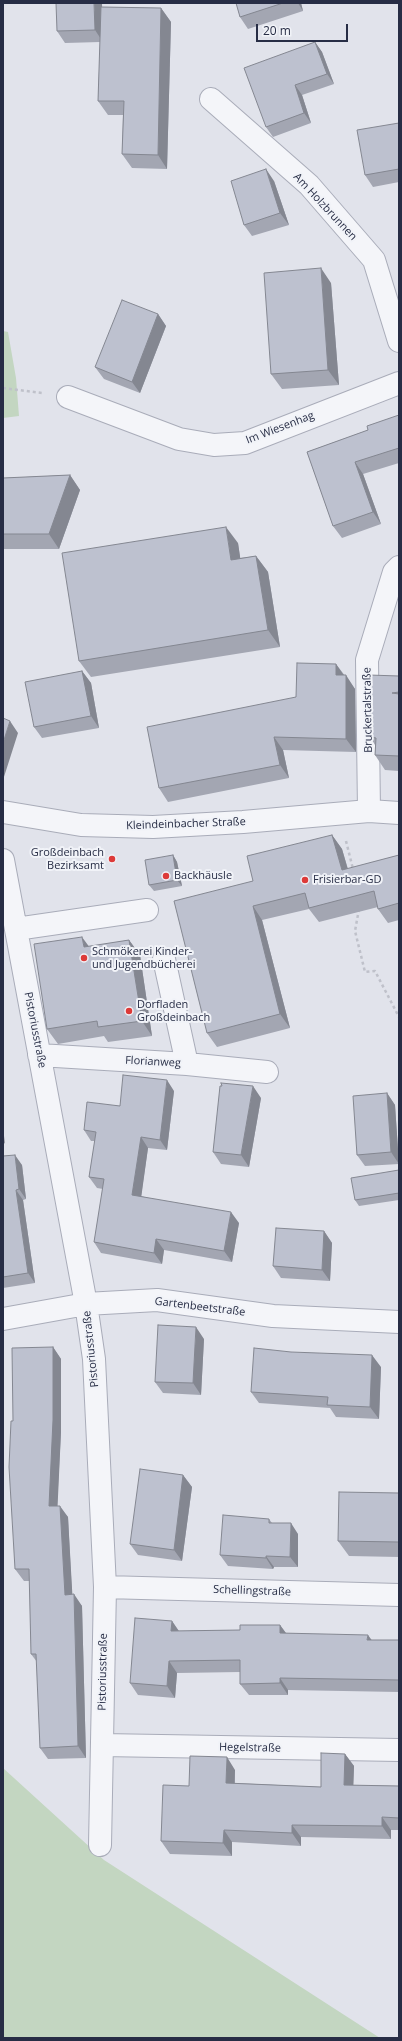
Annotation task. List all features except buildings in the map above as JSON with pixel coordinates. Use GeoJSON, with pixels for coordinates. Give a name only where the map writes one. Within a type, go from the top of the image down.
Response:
{"type":"FeatureCollection","features":[{"type":"Feature","properties":{"kind":"street","name":"Am Holzbrunnen"},"geometry":{"type":"LineString","coordinates":[[211,99],[309,185],[374,260],[399,341]]}},
{"type":"Feature","properties":{"kind":"street","name":"Im Wiesenhag"},"geometry":{"type":"LineString","coordinates":[[68,397],[179,439],[214,445],[245,443],[399,383]]}},
{"type":"Feature","properties":{"kind":"street","name":"Bruckertalstraße"},"geometry":{"type":"LineString","coordinates":[[369,811],[367,660],[394,572],[399,567]]}},
{"type":"Feature","properties":{"kind":"street","name":"Kleindeinbacher Straße"},"geometry":{"type":"LineString","coordinates":[[3,812],[81,825],[153,827],[243,822],[369,811],[399,814]]}},
{"type":"Feature","properties":{"kind":"street","name":"Pistoriusstraße"},"geometry":{"type":"LineString","coordinates":[[3,860],[86,1304],[94,1359],[105,1587],[100,1845]]}},
{"type":"Feature","properties":{"kind":"street"},"geometry":{"type":"LineString","coordinates":[[16,929],[147,910]]}},
{"type":"Feature","properties":{"kind":"street"},"geometry":{"type":"LineString","coordinates":[[164,959],[187,1064]]}},
{"type":"Feature","properties":{"kind":"street","name":"Florianweg"},"geometry":{"type":"LineString","coordinates":[[39,1056],[187,1064],[267,1072]]}},
{"type":"Feature","properties":{"kind":"street","name":"Gartenbeetstraße"},"geometry":{"type":"LineString","coordinates":[[3,1319],[86,1304],[157,1300],[273,1316],[399,1322]]}},
{"type":"Feature","properties":{"kind":"street","name":"Schellingstraße"},"geometry":{"type":"LineString","coordinates":[[105,1587],[399,1595]]}},
{"type":"Feature","properties":{"kind":"street","name":"Hegelstraße"},"geometry":{"type":"LineString","coordinates":[[102,1745],[399,1750]]}},
{"type":"Feature","properties":{"kind":"path"},"geometry":{"type":"LineString","coordinates":[[3,388],[68,397]]}},
{"type":"Feature","properties":{"kind":"path"},"geometry":{"type":"LineString","coordinates":[[340,813],[353,873]]}},
{"type":"Feature","properties":{"kind":"path"},"geometry":{"type":"LineString","coordinates":[[360,903],[355,931],[365,972],[375,972],[399,1017]]}},
{"type":"Feature","properties":{"kind":"green space"},"geometry":{"type":"Polygon","coordinates":[[[3,331],[8,332],[16,378],[19,416],[3,418],[3,331]]]}},
{"type":"Feature","properties":{"kind":"green space"},"geometry":{"type":"Polygon","coordinates":[[[3,1768],[104,1860],[380,2038],[3,2038],[3,1768]]]}},
{"type":"Feature","properties":{"kind":"place","name":"Großdeinbach Bezirksamt"},"geometry":{"type":"Point","coordinates":[112,859]}},
{"type":"Feature","properties":{"kind":"place","name":"Backhäusle"},"geometry":{"type":"Point","coordinates":[166,876]}},
{"type":"Feature","properties":{"kind":"place","name":"Frisierbar-GD"},"geometry":{"type":"Point","coordinates":[305,880]}},
{"type":"Feature","properties":{"kind":"place","name":"Schmökerei Kinder- und Jugendbücherei"},"geometry":{"type":"Point","coordinates":[84,958]}},
{"type":"Feature","properties":{"kind":"place","name":"Dorfladen Großdeinbach"},"geometry":{"type":"Point","coordinates":[129,1011]}}]}
